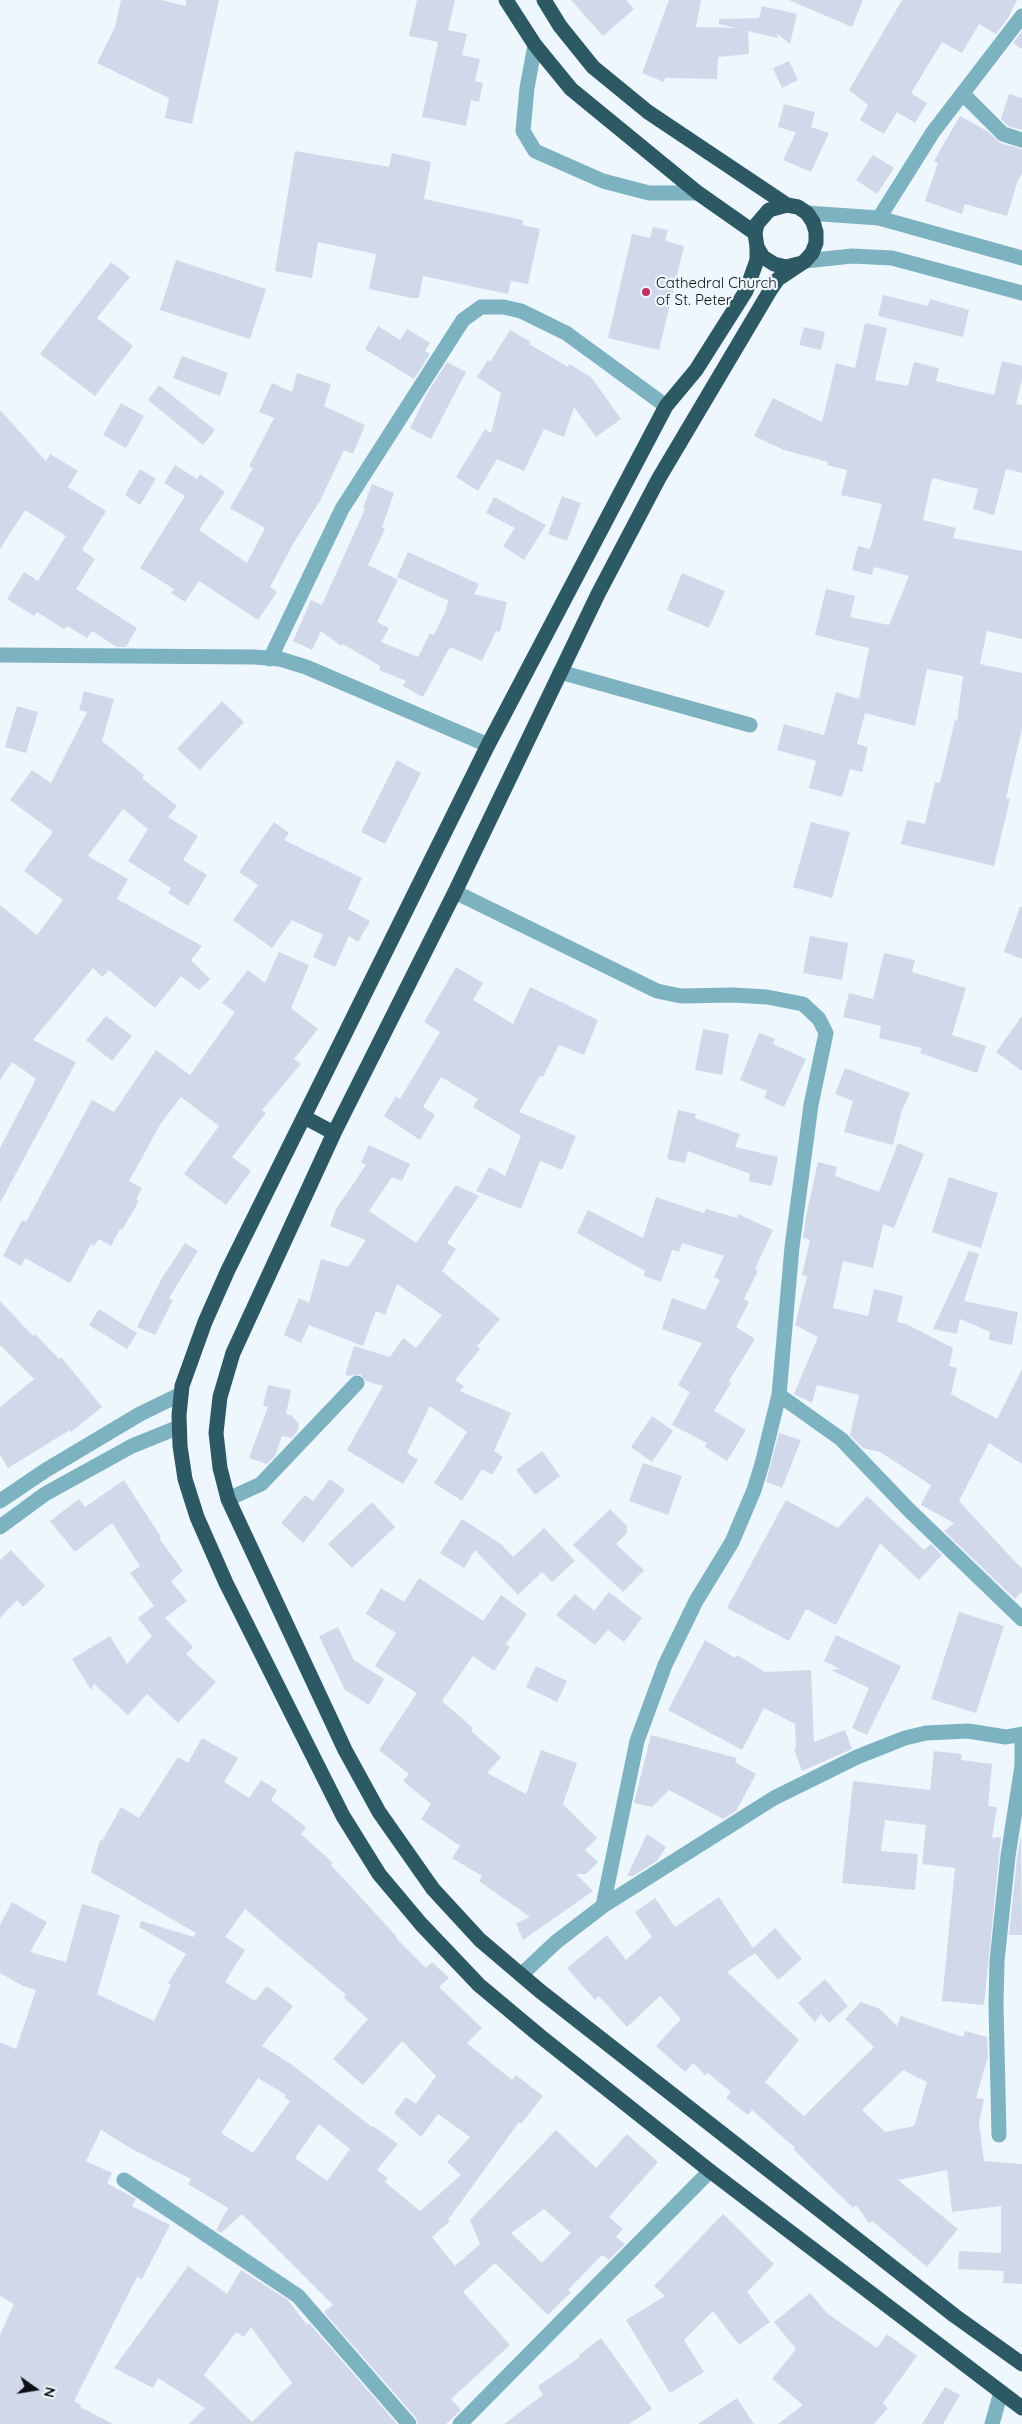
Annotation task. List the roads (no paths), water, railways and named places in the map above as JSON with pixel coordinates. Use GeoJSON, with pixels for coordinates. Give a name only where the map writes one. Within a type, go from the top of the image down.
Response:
{"type":"FeatureCollection","features":[{"type":"Feature","properties":{"kind":"highway"},"geometry":{"type":"LineString","coordinates":[[506,0],[535,45],[570,89],[756,240],[763,257],[774,264],[786,267],[801,262]]}},
{"type":"Feature","properties":{"kind":"highway"},"geometry":{"type":"LineString","coordinates":[[544,0],[560,26],[593,66],[648,112],[787,205],[807,213],[814,222],[816,243],[801,262],[775,284],[698,409],[659,478],[560,672],[455,892],[334,1133],[233,1353],[220,1397],[216,1433],[220,1468],[228,1499],[345,1750],[379,1812],[433,1888],[480,1940],[521,1975],[939,2304],[1022,2364]]}},
{"type":"Feature","properties":{"kind":"highway"},"geometry":{"type":"LineString","coordinates":[[787,205],[769,210],[757,224],[757,260],[741,302],[696,370],[666,406],[488,745],[228,1270],[205,1322],[182,1386],[179,1427],[185,1479],[198,1517],[226,1583],[343,1816],[379,1874],[421,1924],[479,1985],[710,2171],[1022,2408]]}},
{"type":"Feature","properties":{"kind":"highway"},"geometry":{"type":"LineString","coordinates":[[304,1117],[334,1133]]}},
{"type":"Feature","properties":{"kind":"street"},"geometry":{"type":"LineString","coordinates":[[879,218],[933,132],[1022,16]]}},
{"type":"Feature","properties":{"kind":"street"},"geometry":{"type":"LineString","coordinates":[[535,45],[527,88],[524,132],[535,151],[603,180],[640,190],[649,192],[698,193]]}},
{"type":"Feature","properties":{"kind":"street"},"geometry":{"type":"LineString","coordinates":[[963,94],[1003,134],[1022,140]]}},
{"type":"Feature","properties":{"kind":"street"},"geometry":{"type":"LineString","coordinates":[[807,213],[879,218],[1022,258]]}},
{"type":"Feature","properties":{"kind":"street"},"geometry":{"type":"LineString","coordinates":[[801,262],[852,256],[892,258],[1022,293]]}},
{"type":"Feature","properties":{"kind":"street"},"geometry":{"type":"LineString","coordinates":[[270,658],[342,509],[463,320],[481,307],[504,307],[521,310],[566,333],[666,406]]}},
{"type":"Feature","properties":{"kind":"street"},"geometry":{"type":"LineString","coordinates":[[0,655],[270,658],[306,667],[488,745]]}},
{"type":"Feature","properties":{"kind":"street"},"geometry":{"type":"LineString","coordinates":[[560,672],[750,724]]}},
{"type":"Feature","properties":{"kind":"street"},"geometry":{"type":"LineString","coordinates":[[455,892],[656,990],[690,997],[732,995],[767,997],[803,1004],[819,1019],[826,1033],[811,1105],[792,1246],[779,1394],[762,1464],[743,1518],[732,1542],[696,1601],[665,1665],[637,1741],[603,1906]]}},
{"type":"Feature","properties":{"kind":"street"},"geometry":{"type":"LineString","coordinates":[[228,1499],[261,1484],[357,1383]]}},
{"type":"Feature","properties":{"kind":"street"},"geometry":{"type":"LineString","coordinates":[[0,1501],[46,1470],[136,1417],[181,1394]]}},
{"type":"Feature","properties":{"kind":"street"},"geometry":{"type":"LineString","coordinates":[[779,1394],[841,1439],[909,1510],[1022,1619]]}},
{"type":"Feature","properties":{"kind":"street"},"geometry":{"type":"LineString","coordinates":[[0,1527],[45,1494],[132,1446],[179,1427]]}},
{"type":"Feature","properties":{"kind":"street"},"geometry":{"type":"LineString","coordinates":[[521,1975],[556,1942],[603,1906],[774,1798],[887,1744],[926,1734],[968,1731],[1006,1737],[1022,1734],[1022,1766],[1008,1856],[997,1961],[999,2135]]}},
{"type":"Feature","properties":{"kind":"street"},"geometry":{"type":"LineString","coordinates":[[460,2424],[710,2171]]}},
{"type":"Feature","properties":{"kind":"street"},"geometry":{"type":"LineString","coordinates":[[124,2180],[298,2296],[409,2424]]}},
{"type":"Feature","properties":{"kind":"street"},"geometry":{"type":"LineString","coordinates":[[992,2424],[1000,2392]]}},
{"type":"Feature","properties":{"kind":"place","name":"Cathedral Church of St. Peter"},"geometry":{"type":"Point","coordinates":[646,292]}}]}
